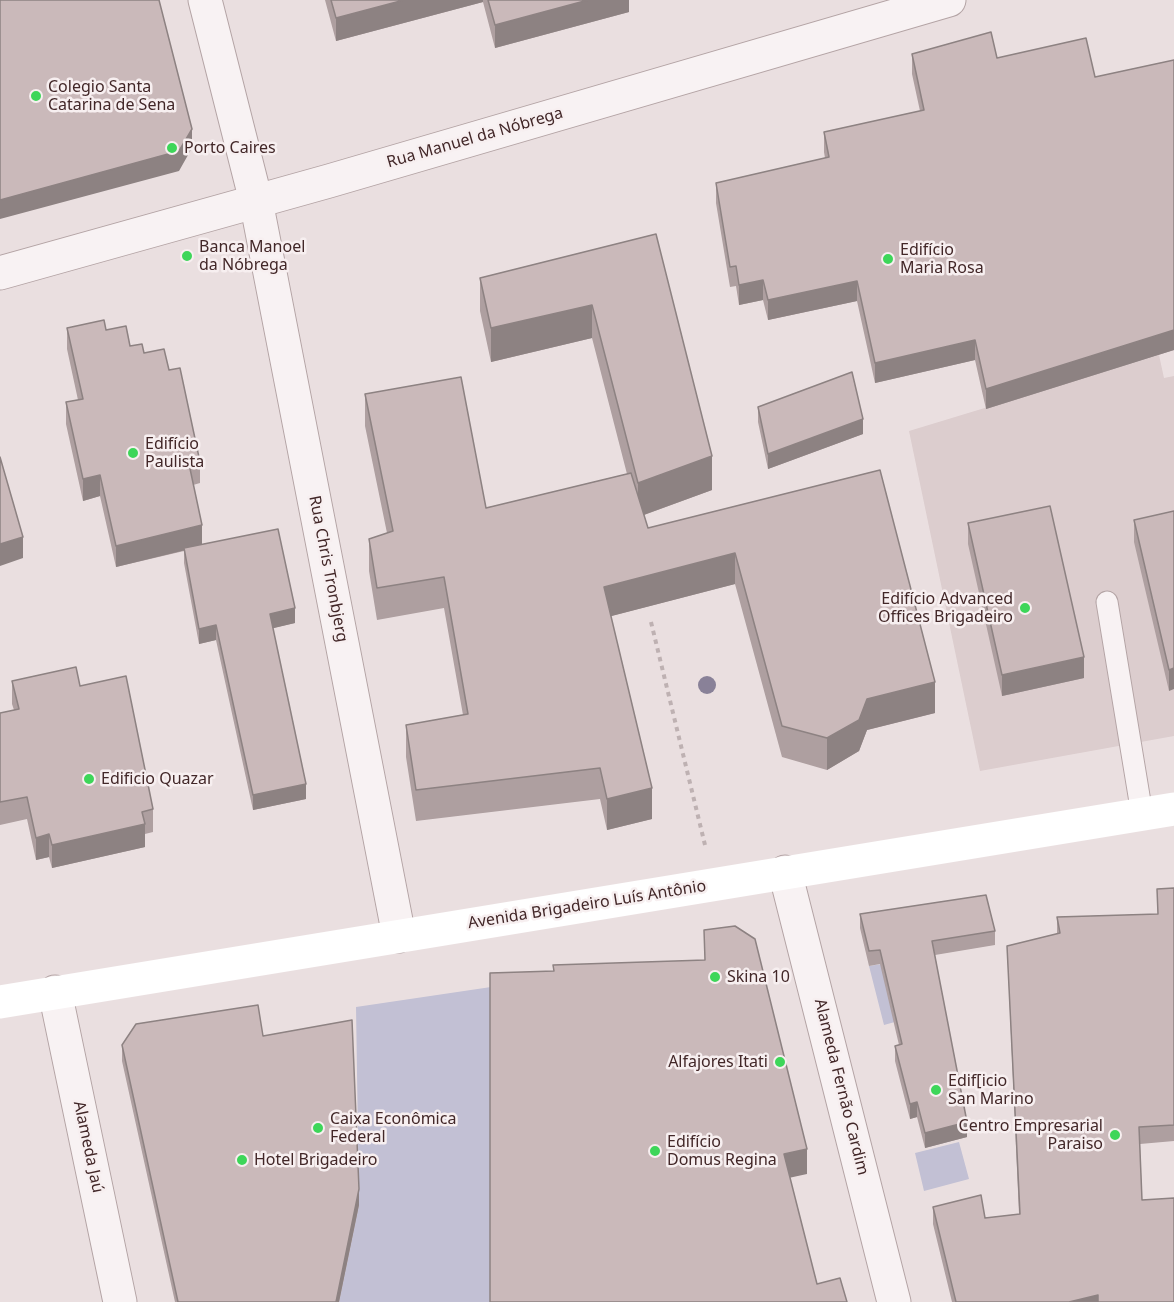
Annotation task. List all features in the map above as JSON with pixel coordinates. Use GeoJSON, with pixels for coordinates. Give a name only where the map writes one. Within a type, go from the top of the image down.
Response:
{"type":"FeatureCollection","features":[{"type":"Feature","properties":{"kind":"main road","name":"Avenida Brigadeiro Luís Antônio"},"geometry":{"type":"LineString","coordinates":[[0,1002],[1174,808]]}},
{"type":"Feature","properties":{"kind":"street","name":"Rua Chris Tronbjerg"},"geometry":{"type":"LineString","coordinates":[[205,0],[256,201],[399,936]]}},
{"type":"Feature","properties":{"kind":"street","name":"Rua Manuel da Nóbrega"},"geometry":{"type":"LineString","coordinates":[[0,273],[949,0]]}},
{"type":"Feature","properties":{"kind":"street","name":"Alameda Fernão Cardim"},"geometry":{"type":"LineString","coordinates":[[785,872],[894,1302]]}},
{"type":"Feature","properties":{"kind":"street","name":"Alameda Jaú"},"geometry":{"type":"LineString","coordinates":[[55,992],[120,1302]]}},
{"type":"Feature","properties":{"kind":"lane"},"geometry":{"type":"LineString","coordinates":[[1107,603],[1142,814]]}},
{"type":"Feature","properties":{"kind":"path"},"geometry":{"type":"LineString","coordinates":[[651,622],[705,846]]}},
{"type":"Feature","properties":{"kind":"shaded area"},"geometry":{"type":"Polygon","coordinates":[[[1159,355],[1164,378],[1174,376],[1174,736],[980,771],[909,431],[1159,355]]]}},
{"type":"Feature","properties":{"kind":"shaded area"},"geometry":{"type":"Polygon","coordinates":[[[914,959],[927,1013],[884,1025],[869,966],[914,959]]]}},
{"type":"Feature","properties":{"kind":"shaded area"},"geometry":{"type":"Polygon","coordinates":[[[491,987],[491,1302],[339,1302],[359,1205],[356,1007],[491,987]]]}},
{"type":"Feature","properties":{"kind":"shaded area"},"geometry":{"type":"Polygon","coordinates":[[[959,1142],[969,1179],[924,1191],[915,1153],[959,1142]]]}},
{"type":"Feature","properties":{"kind":"building"},"geometry":{"type":"Polygon","coordinates":[[[0,0],[159,0],[192,129],[179,151],[0,200],[0,0]]]}},
{"type":"Feature","properties":{"kind":"building"},"geometry":{"type":"Polygon","coordinates":[[[331,0],[404,0],[336,18],[331,0]]]}},
{"type":"Feature","properties":{"kind":"building"},"geometry":{"type":"Polygon","coordinates":[[[488,0],[588,0],[495,25],[488,0]]]}},
{"type":"Feature","properties":{"kind":"building"},"geometry":{"type":"Polygon","coordinates":[[[991,32],[997,58],[1086,38],[1095,77],[1174,60],[1174,330],[986,389],[975,340],[875,363],[857,281],[768,300],[763,280],[739,285],[736,266],[730,267],[716,183],[829,157],[824,132],[924,110],[912,54],[991,32]]]}},
{"type":"Feature","properties":{"kind":"building"},"geometry":{"type":"Polygon","coordinates":[[[656,234],[712,456],[638,483],[592,305],[491,328],[480,278],[656,234]]]}},
{"type":"Feature","properties":{"kind":"building","name":"Edifício Paulista"},"geometry":{"type":"Polygon","coordinates":[[[104,320],[106,330],[126,326],[130,346],[142,344],[144,353],[164,349],[169,370],[180,368],[200,462],[189,464],[202,525],[116,546],[100,475],[83,479],[66,402],[83,399],[67,328],[104,320]]]}},
{"type":"Feature","properties":{"kind":"building"},"geometry":{"type":"Polygon","coordinates":[[[852,372],[863,419],[768,454],[758,407],[852,372]]]}},
{"type":"Feature","properties":{"kind":"building"},"geometry":{"type":"Polygon","coordinates":[[[461,377],[486,508],[631,473],[648,528],[880,470],[935,682],[867,699],[859,720],[827,738],[782,726],[735,553],[604,587],[652,788],[607,799],[600,768],[416,790],[406,725],[468,714],[444,577],[377,588],[369,539],[393,531],[365,394],[461,377]]]}},
{"type":"Feature","properties":{"kind":"building"},"geometry":{"type":"Polygon","coordinates":[[[0,457],[23,537],[0,544],[0,457]]]}},
{"type":"Feature","properties":{"kind":"building","name":"Edifício Advanced Offices Brigadeiro"},"geometry":{"type":"Polygon","coordinates":[[[1050,506],[1084,657],[1002,675],[968,523],[1050,506]]]}},
{"type":"Feature","properties":{"kind":"building"},"geometry":{"type":"Polygon","coordinates":[[[1174,511],[1174,668],[1169,670],[1134,520],[1174,511]]]}},
{"type":"Feature","properties":{"kind":"building"},"geometry":{"type":"Polygon","coordinates":[[[278,529],[295,608],[270,614],[306,784],[253,795],[216,625],[199,629],[184,548],[278,529]]]}},
{"type":"Feature","properties":{"kind":"building","name":"Edificio Quazar"},"geometry":{"type":"Polygon","coordinates":[[[76,667],[80,686],[126,676],[153,809],[142,812],[145,824],[52,845],[49,834],[36,838],[27,797],[0,802],[0,713],[19,709],[12,681],[76,667]]]}},
{"type":"Feature","properties":{"kind":"building"},"geometry":{"type":"Polygon","coordinates":[[[1174,888],[1174,1125],[1139,1127],[1142,1200],[1174,1198],[1174,1302],[1098,1302],[1098,1295],[1069,1302],[956,1302],[933,1207],[981,1195],[985,1218],[1020,1214],[1007,946],[1060,933],[1057,917],[1158,914],[1157,889],[1174,888]]]}},
{"type":"Feature","properties":{"kind":"building"},"geometry":{"type":"Polygon","coordinates":[[[986,895],[995,931],[932,941],[967,1122],[925,1133],[917,1102],[910,1104],[895,1046],[902,1044],[880,950],[869,951],[860,914],[986,895]]]}},
{"type":"Feature","properties":{"kind":"building"},"geometry":{"type":"Polygon","coordinates":[[[735,926],[755,939],[807,1149],[784,1154],[817,1284],[840,1278],[847,1302],[490,1302],[490,973],[554,971],[553,965],[705,960],[704,930],[735,926]]]}},
{"type":"Feature","properties":{"kind":"building"},"geometry":{"type":"Polygon","coordinates":[[[258,1005],[263,1036],[352,1020],[359,1189],[336,1302],[178,1302],[122,1045],[136,1024],[258,1005]]]}},
{"type":"Feature","properties":{"kind":"place","name":"Colegio Santa Catarina de Sena"},"geometry":{"type":"Point","coordinates":[36,96]}},
{"type":"Feature","properties":{"kind":"place","name":"Porto Caires"},"geometry":{"type":"Point","coordinates":[172,148]}},
{"type":"Feature","properties":{"kind":"place","name":"Banca Manoel da Nóbrega"},"geometry":{"type":"Point","coordinates":[187,256]}},
{"type":"Feature","properties":{"kind":"place","name":"Edifício Maria Rosa"},"geometry":{"type":"Point","coordinates":[888,259]}},
{"type":"Feature","properties":{"kind":"place","name":"Edifício Paulista"},"geometry":{"type":"Point","coordinates":[133,453]}},
{"type":"Feature","properties":{"kind":"place","name":"Edifício Advanced Offices Brigadeiro"},"geometry":{"type":"Point","coordinates":[1025,608]}},
{"type":"Feature","properties":{"kind":"place","name":"Edificio Quazar"},"geometry":{"type":"Point","coordinates":[89,779]}},
{"type":"Feature","properties":{"kind":"place","name":"Skina 10"},"geometry":{"type":"Point","coordinates":[715,977]}},
{"type":"Feature","properties":{"kind":"place","name":"Alfajores Itati"},"geometry":{"type":"Point","coordinates":[780,1062]}},
{"type":"Feature","properties":{"kind":"place","name":"Edif[icio San Marino"},"geometry":{"type":"Point","coordinates":[936,1090]}},
{"type":"Feature","properties":{"kind":"place","name":"Caixa Econômica Federal"},"geometry":{"type":"Point","coordinates":[318,1128]}},
{"type":"Feature","properties":{"kind":"place","name":"Centro Empresarial Paraiso"},"geometry":{"type":"Point","coordinates":[1115,1135]}},
{"type":"Feature","properties":{"kind":"place","name":"Edifício Domus Regina"},"geometry":{"type":"Point","coordinates":[655,1151]}},
{"type":"Feature","properties":{"kind":"place","name":"Hotel Brigadeiro"},"geometry":{"type":"Point","coordinates":[242,1160]}}]}
